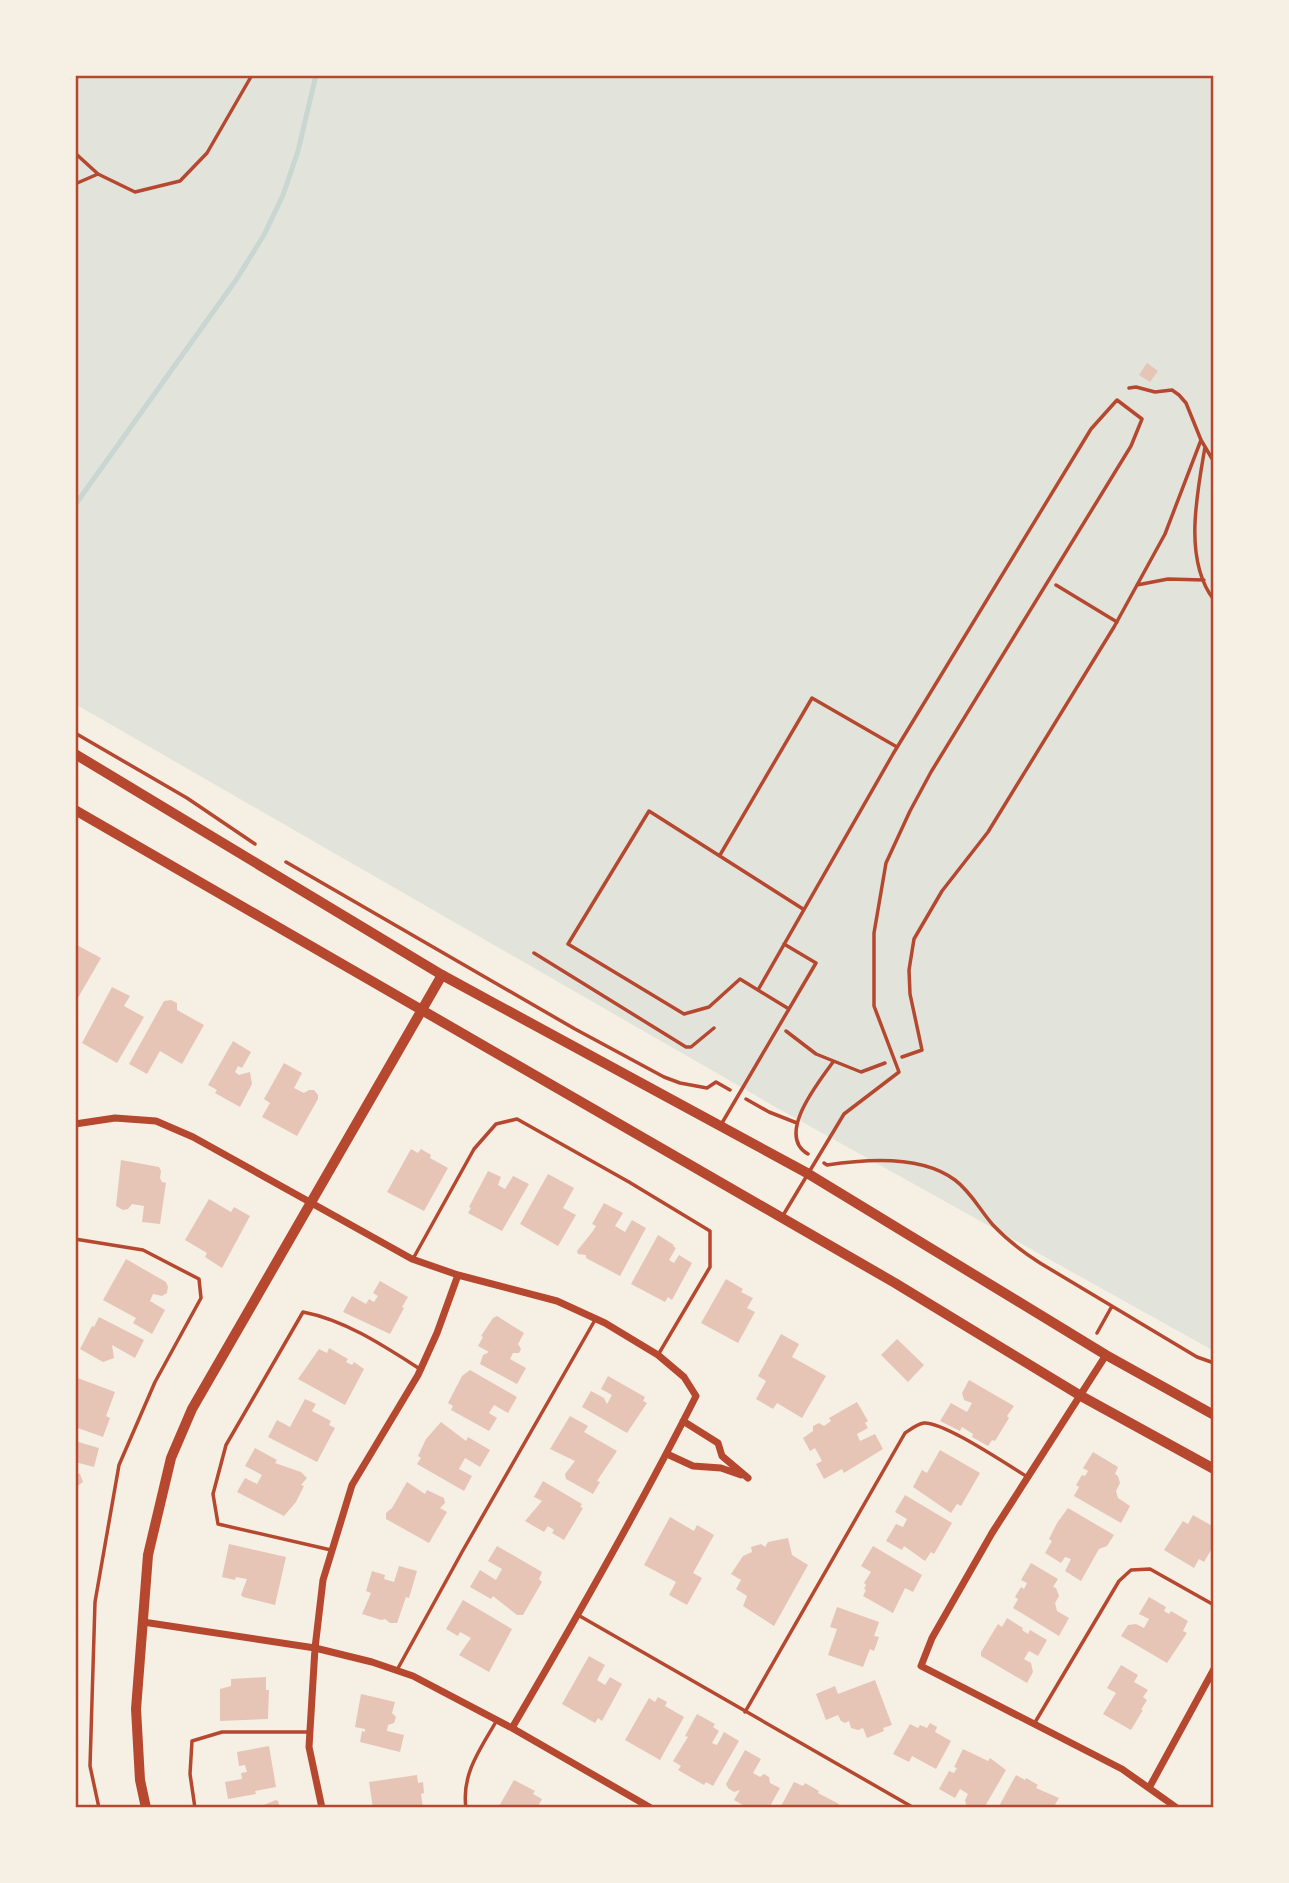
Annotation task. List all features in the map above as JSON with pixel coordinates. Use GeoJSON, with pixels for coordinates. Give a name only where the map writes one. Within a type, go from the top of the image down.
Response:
{"type":"FeatureCollection","features":[{"type":"Feature","properties":{"kind":"main road"},"geometry":{"type":"LineString","coordinates":[[75,754],[442,975],[807,1173],[1106,1355],[1214,1415]]}},
{"type":"Feature","properties":{"kind":"main road"},"geometry":{"type":"LineString","coordinates":[[75,810],[895,1283],[1081,1396],[1214,1469]]}},
{"type":"Feature","properties":{"kind":"street"},"geometry":{"type":"LineString","coordinates":[[146,1808],[140,1780],[136,1709],[148,1555],[171,1458],[192,1409],[442,975]]}},
{"type":"Feature","properties":{"kind":"street"},"geometry":{"type":"LineString","coordinates":[[75,1124],[115,1118],[156,1121],[193,1137],[412,1259],[458,1275],[556,1301],[596,1318],[658,1355],[684,1377],[696,1396],[578,1615],[512,1728]]}},
{"type":"Feature","properties":{"kind":"street"},"geometry":{"type":"LineString","coordinates":[[321,1808],[309,1747],[315,1648],[323,1580],[352,1485],[421,1370],[458,1275]]}},
{"type":"Feature","properties":{"kind":"street"},"geometry":{"type":"LineString","coordinates":[[1106,1355],[992,1532],[932,1638],[921,1665],[1122,1769],[1177,1808]]}},
{"type":"Feature","properties":{"kind":"street"},"geometry":{"type":"LineString","coordinates":[[667,1454],[693,1466],[721,1468],[748,1478],[722,1456],[718,1443],[683,1421]]}},
{"type":"Feature","properties":{"kind":"street"},"geometry":{"type":"LineString","coordinates":[[143,1622],[315,1648],[373,1662],[443,1690],[651,1808]]}},
{"type":"Feature","properties":{"kind":"street"},"geometry":{"type":"LineString","coordinates":[[1149,1788],[1214,1669]]}},
{"type":"Feature","properties":{"kind":"lane"},"geometry":{"type":"LineString","coordinates":[[758,990],[897,747],[1091,429],[1117,400],[1142,419],[1135,437],[932,772],[910,810],[886,863],[874,933],[874,1006],[899,1072],[844,1114],[782,1218]]}},
{"type":"Feature","properties":{"kind":"lane"},"geometry":{"type":"LineString","coordinates":[[719,855],[812,698],[897,747]]}},
{"type":"Feature","properties":{"kind":"lane"},"geometry":{"type":"LineString","coordinates":[[789,1009],[740,979],[709,1007],[684,1014],[568,944],[649,811],[804,909]]}},
{"type":"Feature","properties":{"kind":"lane"},"geometry":{"type":"LineString","coordinates":[[720,1126],[816,963],[784,944]]}},
{"type":"Feature","properties":{"kind":"lane"},"geometry":{"type":"LineString","coordinates":[[412,1259],[474,1149],[496,1124],[517,1119],[710,1231],[710,1267],[658,1355]]}},
{"type":"Feature","properties":{"kind":"lane"},"geometry":{"type":"LineString","coordinates":[[75,1239],[143,1250],[199,1279],[201,1297],[155,1382],[119,1465],[95,1602],[90,1766],[99,1808]]}},
{"type":"Feature","properties":{"kind":"lane"},"geometry":{"type":"LineString","coordinates":[[331,1550],[218,1524],[213,1494],[226,1445],[303,1312],[326,1317],[389,1349],[421,1370]]}},
{"type":"Feature","properties":{"kind":"lane"},"geometry":{"type":"LineString","coordinates":[[397,1671],[474,1530],[596,1318]]}},
{"type":"Feature","properties":{"kind":"lane"},"geometry":{"type":"LineString","coordinates":[[745,1712],[905,1433],[920,1423],[930,1423],[945,1429],[1028,1478]]}},
{"type":"Feature","properties":{"kind":"lane"},"geometry":{"type":"LineString","coordinates":[[1034,1724],[1119,1581],[1131,1570],[1150,1569],[1214,1605]]}},
{"type":"Feature","properties":{"kind":"lane"},"geometry":{"type":"LineString","coordinates":[[578,1615],[914,1808]]}},
{"type":"Feature","properties":{"kind":"lane"},"geometry":{"type":"LineString","coordinates":[[466,1808],[468,1773],[497,1720]]}},
{"type":"Feature","properties":{"kind":"lane"},"geometry":{"type":"LineString","coordinates":[[195,1808],[190,1774],[192,1741],[222,1732],[310,1732]]}},
{"type":"Feature","properties":{"kind":"path"},"geometry":{"type":"LineString","coordinates":[[75,153],[98,174],[135,192],[180,181],[207,153],[252,75]]}},
{"type":"Feature","properties":{"kind":"path"},"geometry":{"type":"LineString","coordinates":[[75,184],[98,174]]}},
{"type":"Feature","properties":{"kind":"path"},"geometry":{"type":"LineString","coordinates":[[1129,388],[1155,392],[1172,390],[1179,395],[1186,402],[1201,440],[1214,462]]}},
{"type":"Feature","properties":{"kind":"path"},"geometry":{"type":"LineString","coordinates":[[778,1026],[816,1054],[861,1072],[922,1050],[910,994],[909,970],[914,939],[942,891],[988,832],[1117,622],[1164,534],[1201,440]]}},
{"type":"Feature","properties":{"kind":"path"},"geometry":{"type":"LineString","coordinates":[[1205,447],[1194,545],[1204,580],[1214,600]]}},
{"type":"Feature","properties":{"kind":"path"},"geometry":{"type":"LineString","coordinates":[[1137,585],[1168,579],[1204,580]]}},
{"type":"Feature","properties":{"kind":"path"},"geometry":{"type":"LineString","coordinates":[[1049,581],[1117,622]]}},
{"type":"Feature","properties":{"kind":"path"},"geometry":{"type":"LineString","coordinates":[[75,733],[187,798],[256,845]]}},
{"type":"Feature","properties":{"kind":"path"},"geometry":{"type":"LineString","coordinates":[[285,862],[575,1029],[664,1077],[708,1088],[716,1082],[723,1086]]}},
{"type":"Feature","properties":{"kind":"path"},"geometry":{"type":"LineString","coordinates":[[534,953],[686,1047],[691,1047],[714,1028]]}},
{"type":"Feature","properties":{"kind":"path"},"geometry":{"type":"LineString","coordinates":[[802,1150],[795,1138],[797,1123],[833,1061]]}},
{"type":"Feature","properties":{"kind":"path"},"geometry":{"type":"LineString","coordinates":[[750,1102],[797,1123]]}},
{"type":"Feature","properties":{"kind":"path"},"geometry":{"type":"LineString","coordinates":[[827,1165],[862,1160],[898,1162],[947,1174],[967,1191],[994,1226],[1040,1263],[1197,1357],[1214,1363]]}},
{"type":"Feature","properties":{"kind":"path"},"geometry":{"type":"LineString","coordinates":[[1097,1333],[1112,1306]]}},
{"type":"Feature","properties":{"kind":"shaded area"},"geometry":{"type":"Polygon","coordinates":[[[75,75],[1214,75],[1214,1351],[779,1109],[75,704],[75,75]]]}},
{"type":"Feature","properties":{"kind":"building"},"geometry":{"type":"Polygon","coordinates":[[[1147,363],[1158,371],[1150,382],[1139,375],[1147,363]]]}},
{"type":"Feature","properties":{"kind":"building"},"geometry":{"type":"Polygon","coordinates":[[[75,944],[101,958],[75,1003],[75,944]]]}},
{"type":"Feature","properties":{"kind":"building"},"geometry":{"type":"Polygon","coordinates":[[[112,987],[130,996],[124,1006],[144,1017],[117,1063],[82,1043],[112,987]]]}},
{"type":"Feature","properties":{"kind":"building"},"geometry":{"type":"Polygon","coordinates":[[[164,1001],[177,1003],[177,1010],[204,1025],[182,1064],[160,1051],[147,1074],[129,1064],[164,1001]]]}},
{"type":"Feature","properties":{"kind":"building"},"geometry":{"type":"Polygon","coordinates":[[[233,1041],[251,1052],[242,1068],[238,1066],[235,1072],[239,1075],[250,1072],[252,1084],[240,1107],[215,1093],[217,1090],[208,1085],[233,1041]]]}},
{"type":"Feature","properties":{"kind":"building"},"geometry":{"type":"Polygon","coordinates":[[[284,1063],[302,1073],[294,1088],[304,1093],[314,1090],[318,1095],[297,1136],[262,1117],[270,1103],[264,1099],[284,1063]]]}},
{"type":"Feature","properties":{"kind":"building"},"geometry":{"type":"Polygon","coordinates":[[[411,1149],[418,1153],[421,1149],[431,1155],[430,1158],[448,1168],[424,1211],[387,1192],[411,1149]]]}},
{"type":"Feature","properties":{"kind":"building"},"geometry":{"type":"Polygon","coordinates":[[[121,1160],[159,1167],[160,1178],[166,1183],[160,1224],[142,1222],[144,1206],[132,1204],[123,1210],[116,1206],[121,1160]]]}},
{"type":"Feature","properties":{"kind":"building"},"geometry":{"type":"Polygon","coordinates":[[[488,1171],[501,1177],[498,1185],[505,1189],[513,1176],[529,1184],[502,1231],[468,1213],[488,1171]]]}},
{"type":"Feature","properties":{"kind":"building"},"geometry":{"type":"Polygon","coordinates":[[[548,1174],[574,1188],[563,1208],[576,1215],[558,1246],[520,1224],[548,1174]]]}},
{"type":"Feature","properties":{"kind":"building"},"geometry":{"type":"Polygon","coordinates":[[[209,1199],[231,1212],[234,1207],[250,1216],[222,1268],[205,1257],[207,1253],[185,1240],[209,1199]]]}},
{"type":"Feature","properties":{"kind":"building"},"geometry":{"type":"Polygon","coordinates":[[[604,1203],[623,1213],[615,1226],[625,1232],[632,1220],[646,1228],[620,1276],[577,1251],[596,1226],[592,1224],[604,1203]]]}},
{"type":"Feature","properties":{"kind":"building"},"geometry":{"type":"Polygon","coordinates":[[[658,1235],[676,1248],[669,1260],[674,1263],[679,1255],[692,1263],[672,1300],[668,1297],[665,1302],[631,1284],[658,1235]]]}},
{"type":"Feature","properties":{"kind":"building"},"geometry":{"type":"Polygon","coordinates":[[[126,1259],[166,1282],[168,1287],[167,1293],[162,1296],[153,1294],[150,1301],[165,1310],[152,1334],[133,1323],[136,1318],[103,1300],[126,1259]]]}},
{"type":"Feature","properties":{"kind":"building"},"geometry":{"type":"Polygon","coordinates":[[[726,1279],[753,1298],[747,1308],[755,1312],[738,1343],[701,1323],[726,1279]]]}},
{"type":"Feature","properties":{"kind":"building"},"geometry":{"type":"Polygon","coordinates":[[[380,1281],[408,1297],[390,1334],[343,1312],[352,1296],[366,1304],[369,1299],[374,1302],[378,1296],[373,1293],[380,1281]]]}},
{"type":"Feature","properties":{"kind":"building"},"geometry":{"type":"Polygon","coordinates":[[[497,1316],[524,1333],[518,1344],[521,1349],[519,1353],[513,1353],[510,1359],[526,1368],[517,1384],[480,1364],[483,1355],[489,1352],[478,1346],[483,1337],[481,1336],[497,1316]]]}},
{"type":"Feature","properties":{"kind":"building"},"geometry":{"type":"Polygon","coordinates":[[[99,1317],[144,1340],[135,1358],[112,1345],[114,1358],[103,1362],[80,1349],[99,1317]]]}},
{"type":"Feature","properties":{"kind":"building"},"geometry":{"type":"Polygon","coordinates":[[[781,1334],[799,1344],[792,1357],[826,1376],[802,1418],[777,1403],[773,1409],[756,1399],[766,1381],[758,1376],[781,1334]]]}},
{"type":"Feature","properties":{"kind":"building"},"geometry":{"type":"Polygon","coordinates":[[[897,1339],[924,1365],[908,1382],[881,1355],[897,1339]]]}},
{"type":"Feature","properties":{"kind":"building"},"geometry":{"type":"Polygon","coordinates":[[[329,1348],[348,1359],[346,1362],[352,1365],[354,1362],[364,1369],[345,1405],[298,1379],[319,1349],[327,1353],[329,1348]]]}},
{"type":"Feature","properties":{"kind":"building"},"geometry":{"type":"Polygon","coordinates":[[[470,1370],[517,1397],[508,1413],[494,1405],[489,1413],[497,1418],[489,1431],[451,1410],[453,1406],[448,1403],[462,1376],[470,1370]]]}},
{"type":"Feature","properties":{"kind":"building"},"geometry":{"type":"Polygon","coordinates":[[[608,1376],[645,1397],[643,1401],[647,1403],[627,1433],[582,1407],[591,1391],[604,1398],[607,1404],[612,1395],[601,1389],[608,1376]]]}},
{"type":"Feature","properties":{"kind":"building"},"geometry":{"type":"Polygon","coordinates":[[[75,1377],[115,1392],[106,1416],[110,1418],[103,1437],[75,1427],[75,1377]]]}},
{"type":"Feature","properties":{"kind":"building"},"geometry":{"type":"Polygon","coordinates":[[[969,1380],[1014,1406],[995,1441],[992,1440],[988,1446],[972,1437],[973,1434],[962,1427],[960,1431],[940,1421],[951,1403],[967,1412],[972,1403],[964,1400],[962,1393],[969,1380]]]}},
{"type":"Feature","properties":{"kind":"building"},"geometry":{"type":"Polygon","coordinates":[[[305,1399],[316,1404],[312,1411],[331,1421],[329,1425],[335,1428],[317,1462],[268,1437],[277,1420],[290,1427],[305,1399]]]}},
{"type":"Feature","properties":{"kind":"building"},"geometry":{"type":"Polygon","coordinates":[[[857,1402],[868,1421],[865,1423],[868,1428],[857,1434],[860,1441],[875,1434],[883,1449],[844,1473],[842,1469],[824,1479],[816,1464],[822,1461],[815,1448],[810,1451],[803,1438],[813,1431],[813,1426],[819,1423],[824,1426],[831,1421],[829,1418],[857,1402]]]}},
{"type":"Feature","properties":{"kind":"building"},"geometry":{"type":"Polygon","coordinates":[[[570,1416],[588,1426],[584,1432],[617,1451],[597,1481],[600,1482],[593,1494],[566,1479],[565,1474],[575,1461],[550,1449],[570,1416]]]}},
{"type":"Feature","properties":{"kind":"building"},"geometry":{"type":"Polygon","coordinates":[[[441,1422],[466,1441],[468,1437],[490,1450],[480,1467],[465,1458],[459,1469],[472,1476],[464,1491],[417,1464],[426,1439],[441,1422]]]}},
{"type":"Feature","properties":{"kind":"building"},"geometry":{"type":"Polygon","coordinates":[[[75,1441],[99,1448],[94,1467],[75,1462],[75,1441]]]}},
{"type":"Feature","properties":{"kind":"building"},"geometry":{"type":"Polygon","coordinates":[[[255,1448],[277,1460],[275,1463],[301,1472],[307,1478],[301,1485],[304,1486],[296,1502],[284,1516],[237,1492],[245,1478],[257,1484],[262,1475],[245,1466],[255,1448]]]}},
{"type":"Feature","properties":{"kind":"building"},"geometry":{"type":"Polygon","coordinates":[[[940,1450],[980,1473],[961,1506],[957,1504],[951,1513],[913,1487],[922,1470],[927,1473],[940,1450]]]}},
{"type":"Feature","properties":{"kind":"building"},"geometry":{"type":"Polygon","coordinates":[[[1093,1452],[1118,1467],[1115,1474],[1120,1483],[1116,1491],[1118,1498],[1130,1506],[1121,1523],[1074,1496],[1079,1487],[1076,1485],[1088,1471],[1083,1468],[1093,1452]]]}},
{"type":"Feature","properties":{"kind":"building"},"geometry":{"type":"Polygon","coordinates":[[[75,1472],[80,1474],[83,1482],[75,1488],[75,1472]]]}},
{"type":"Feature","properties":{"kind":"building"},"geometry":{"type":"Polygon","coordinates":[[[543,1481],[582,1504],[580,1507],[583,1508],[564,1540],[552,1533],[554,1530],[548,1526],[544,1532],[525,1521],[542,1501],[534,1497],[543,1481]]]}},
{"type":"Feature","properties":{"kind":"building"},"geometry":{"type":"Polygon","coordinates":[[[407,1482],[425,1494],[427,1490],[444,1498],[445,1503],[440,1508],[447,1512],[429,1543],[386,1519],[386,1513],[392,1508],[407,1482]]]}},
{"type":"Feature","properties":{"kind":"building"},"geometry":{"type":"Polygon","coordinates":[[[905,1495],[952,1523],[934,1554],[931,1552],[925,1561],[904,1546],[902,1550],[886,1541],[896,1524],[903,1527],[907,1519],[895,1512],[905,1495]]]}},
{"type":"Feature","properties":{"kind":"building"},"geometry":{"type":"Polygon","coordinates":[[[1068,1508],[1114,1535],[1107,1546],[1099,1549],[1081,1581],[1065,1571],[1071,1559],[1065,1557],[1061,1563],[1045,1553],[1057,1523],[1068,1508]]]}},
{"type":"Feature","properties":{"kind":"building"},"geometry":{"type":"Polygon","coordinates":[[[1193,1515],[1214,1527],[1214,1545],[1204,1562],[1199,1559],[1194,1568],[1164,1550],[1183,1521],[1188,1524],[1193,1515]]]}},
{"type":"Feature","properties":{"kind":"building"},"geometry":{"type":"Polygon","coordinates":[[[670,1517],[694,1531],[697,1525],[714,1535],[693,1573],[702,1578],[687,1605],[669,1595],[676,1582],[644,1565],[670,1517]]]}},
{"type":"Feature","properties":{"kind":"building"},"geometry":{"type":"Polygon","coordinates":[[[788,1538],[792,1555],[808,1565],[774,1626],[743,1606],[747,1596],[736,1589],[741,1580],[731,1574],[743,1556],[752,1552],[751,1547],[761,1544],[765,1547],[768,1542],[788,1538]]]}},
{"type":"Feature","properties":{"kind":"building"},"geometry":{"type":"Polygon","coordinates":[[[229,1544],[286,1557],[275,1605],[243,1597],[241,1595],[247,1579],[222,1577],[229,1544]]]}},
{"type":"Feature","properties":{"kind":"building"},"geometry":{"type":"Polygon","coordinates":[[[497,1546],[542,1572],[539,1579],[542,1582],[523,1615],[517,1615],[493,1596],[491,1599],[470,1587],[480,1570],[496,1580],[502,1569],[488,1561],[497,1546]]]}},
{"type":"Feature","properties":{"kind":"building"},"geometry":{"type":"Polygon","coordinates":[[[873,1546],[922,1575],[913,1592],[905,1588],[893,1613],[863,1596],[866,1590],[864,1583],[871,1572],[861,1566],[873,1546]]]}},
{"type":"Feature","properties":{"kind":"building"},"geometry":{"type":"Polygon","coordinates":[[[1031,1563],[1058,1579],[1053,1587],[1059,1596],[1055,1603],[1057,1611],[1069,1618],[1059,1636],[1013,1608],[1018,1599],[1015,1597],[1027,1583],[1021,1580],[1031,1563]]]}},
{"type":"Feature","properties":{"kind":"building"},"geometry":{"type":"Polygon","coordinates":[[[399,1566],[417,1571],[409,1598],[406,1597],[397,1623],[362,1614],[371,1593],[366,1591],[372,1571],[385,1575],[384,1579],[394,1582],[399,1566]]]}},
{"type":"Feature","properties":{"kind":"building"},"geometry":{"type":"Polygon","coordinates":[[[1149,1597],[1166,1607],[1164,1611],[1169,1614],[1171,1611],[1188,1621],[1183,1631],[1187,1633],[1167,1663],[1121,1636],[1128,1625],[1136,1624],[1144,1628],[1149,1619],[1139,1614],[1149,1597]]]}},
{"type":"Feature","properties":{"kind":"building"},"geometry":{"type":"Polygon","coordinates":[[[463,1600],[512,1629],[489,1672],[459,1655],[471,1638],[460,1632],[458,1636],[446,1629],[463,1600]]]}},
{"type":"Feature","properties":{"kind":"building"},"geometry":{"type":"Polygon","coordinates":[[[837,1607],[879,1622],[874,1636],[879,1637],[874,1651],[870,1649],[863,1667],[828,1655],[837,1629],[830,1627],[837,1607]]]}},
{"type":"Feature","properties":{"kind":"building"},"geometry":{"type":"Polygon","coordinates":[[[1007,1618],[1028,1634],[1030,1630],[1047,1640],[1038,1656],[1029,1651],[1024,1659],[1031,1663],[1033,1672],[1027,1683],[981,1656],[998,1624],[1002,1627],[1007,1618]]]}},
{"type":"Feature","properties":{"kind":"building"},"geometry":{"type":"Polygon","coordinates":[[[589,1656],[605,1665],[597,1680],[605,1685],[610,1677],[622,1684],[602,1721],[598,1718],[595,1723],[562,1704],[589,1656]]]}},
{"type":"Feature","properties":{"kind":"building"},"geometry":{"type":"Polygon","coordinates":[[[1121,1665],[1138,1675],[1134,1682],[1148,1690],[1143,1697],[1147,1700],[1143,1710],[1131,1730],[1103,1714],[1116,1693],[1107,1688],[1121,1665]]]}},
{"type":"Feature","properties":{"kind":"building"},"geometry":{"type":"Polygon","coordinates":[[[266,1677],[266,1690],[269,1690],[268,1719],[220,1721],[220,1689],[231,1686],[231,1679],[266,1677]]]}},
{"type":"Feature","properties":{"kind":"building"},"geometry":{"type":"Polygon","coordinates":[[[875,1680],[892,1725],[867,1738],[863,1728],[851,1728],[849,1721],[841,1721],[838,1715],[826,1720],[816,1694],[835,1686],[838,1694],[875,1680]]]}},
{"type":"Feature","properties":{"kind":"building"},"geometry":{"type":"Polygon","coordinates":[[[361,1694],[395,1702],[392,1713],[396,1717],[394,1723],[388,1725],[387,1731],[404,1735],[400,1752],[360,1742],[365,1729],[355,1727],[361,1694]]]}},
{"type":"Feature","properties":{"kind":"building"},"geometry":{"type":"Polygon","coordinates":[[[658,1697],[667,1702],[665,1706],[684,1717],[660,1760],[625,1740],[649,1698],[655,1702],[658,1697]]]}},
{"type":"Feature","properties":{"kind":"building"},"geometry":{"type":"Polygon","coordinates":[[[697,1714],[715,1724],[713,1727],[719,1731],[712,1743],[717,1745],[724,1732],[739,1741],[713,1786],[706,1782],[704,1785],[678,1770],[681,1766],[673,1761],[688,1737],[685,1736],[697,1714]]]}},
{"type":"Feature","properties":{"kind":"building"},"geometry":{"type":"Polygon","coordinates":[[[930,1723],[937,1727],[935,1732],[951,1741],[936,1769],[912,1756],[909,1762],[893,1754],[910,1724],[927,1728],[930,1723]]]}},
{"type":"Feature","properties":{"kind":"building"},"geometry":{"type":"Polygon","coordinates":[[[269,1746],[276,1787],[228,1799],[225,1782],[242,1779],[241,1773],[247,1772],[245,1765],[239,1766],[237,1752],[269,1746]]]}},
{"type":"Feature","properties":{"kind":"building"},"geometry":{"type":"Polygon","coordinates":[[[963,1749],[988,1761],[990,1758],[1006,1770],[984,1808],[967,1808],[965,1800],[968,1794],[960,1789],[955,1798],[939,1789],[949,1771],[954,1773],[957,1768],[954,1767],[963,1749]]]}},
{"type":"Feature","properties":{"kind":"building"},"geometry":{"type":"Polygon","coordinates":[[[745,1750],[761,1759],[753,1773],[760,1777],[764,1774],[769,1777],[770,1783],[780,1788],[769,1808],[748,1808],[734,1800],[740,1790],[734,1792],[726,1784],[745,1750]]]}},
{"type":"Feature","properties":{"kind":"building"},"geometry":{"type":"Polygon","coordinates":[[[417,1775],[418,1783],[423,1782],[423,1808],[373,1808],[369,1782],[417,1775]]]}},
{"type":"Feature","properties":{"kind":"building"},"geometry":{"type":"Polygon","coordinates":[[[1016,1775],[1059,1798],[1053,1808],[998,1808],[1016,1775]]]}},
{"type":"Feature","properties":{"kind":"building"},"geometry":{"type":"Polygon","coordinates":[[[514,1780],[535,1791],[533,1794],[542,1799],[537,1808],[498,1808],[514,1780]]]}},
{"type":"Feature","properties":{"kind":"building"},"geometry":{"type":"Polygon","coordinates":[[[794,1782],[803,1786],[805,1783],[819,1791],[818,1793],[839,1804],[837,1808],[780,1808],[794,1782]]]}},
{"type":"Feature","properties":{"kind":"building"},"geometry":{"type":"Polygon","coordinates":[[[276,1800],[280,1808],[256,1808],[276,1800]]]}},
{"type":"Feature","properties":{"kind":"waterway"},"geometry":{"type":"LineString","coordinates":[[75,505],[236,280],[264,235],[283,195],[298,151],[316,75]]}}]}
